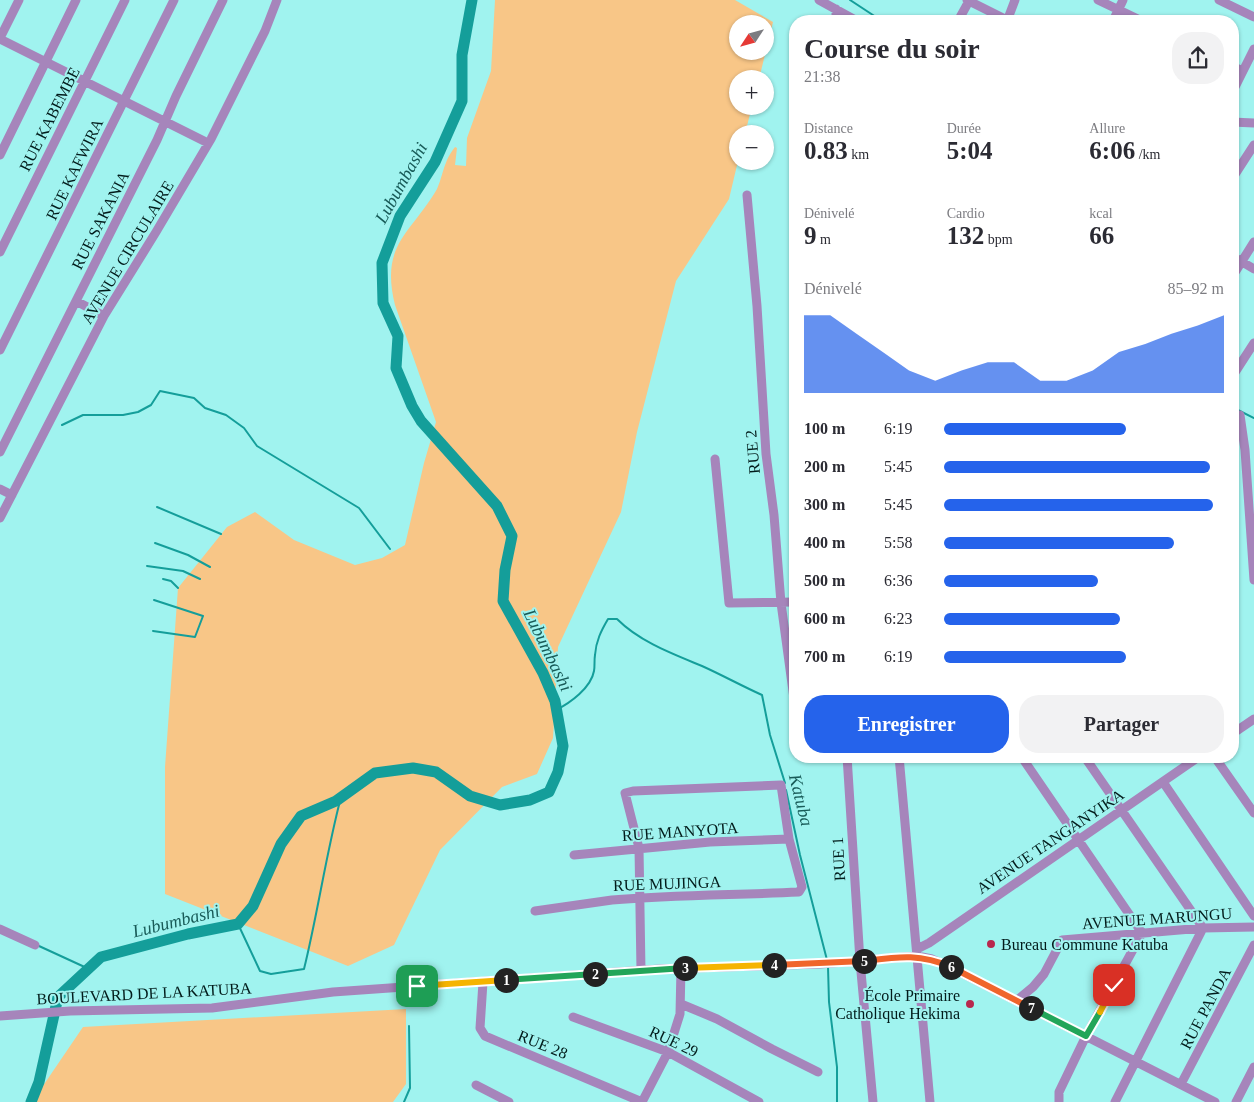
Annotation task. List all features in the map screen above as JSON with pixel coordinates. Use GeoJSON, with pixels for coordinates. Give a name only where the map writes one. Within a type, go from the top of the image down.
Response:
{"type":"FeatureCollection","features":[{"type":"Feature","properties":{"kind":"street"},"geometry":{"type":"LineString","coordinates":[[19,0],[0,38],[45,63],[208,143]]}},
{"type":"Feature","properties":{"kind":"street"},"geometry":{"type":"LineString","coordinates":[[0,155],[76,0]]}},
{"type":"Feature","properties":{"kind":"street","name":"RUE KABEMBE"},"geometry":{"type":"LineString","coordinates":[[0,252],[125,0]]}},
{"type":"Feature","properties":{"kind":"street","name":"RUE KAFWIRA"},"geometry":{"type":"LineString","coordinates":[[0,350],[174,0]]}},
{"type":"Feature","properties":{"kind":"street","name":"RUE SAKANIA"},"geometry":{"type":"LineString","coordinates":[[0,452],[224,0]]}},
{"type":"Feature","properties":{"kind":"street","name":"AVENUE CIRCULAIRE"},"geometry":{"type":"LineString","coordinates":[[0,518],[104,316],[208,143],[254,54],[277,0]]}},
{"type":"Feature","properties":{"kind":"street"},"geometry":{"type":"LineString","coordinates":[[819,0],[846,15]]}},
{"type":"Feature","properties":{"kind":"street"},"geometry":{"type":"LineString","coordinates":[[1010,15],[1015,0]]}},
{"type":"Feature","properties":{"kind":"street"},"geometry":{"type":"LineString","coordinates":[[1098,0],[1129,15]]}},
{"type":"Feature","properties":{"kind":"street"},"geometry":{"type":"LineString","coordinates":[[1116,15],[1123,0]]}},
{"type":"Feature","properties":{"kind":"street"},"geometry":{"type":"LineString","coordinates":[[1219,0],[1254,17]]}},
{"type":"Feature","properties":{"kind":"street"},"geometry":{"type":"LineString","coordinates":[[961,15],[968,1],[996,15]]}},
{"type":"Feature","properties":{"kind":"street"},"geometry":{"type":"LineString","coordinates":[[836,9],[836,15]]}},
{"type":"Feature","properties":{"kind":"street"},"geometry":{"type":"LineString","coordinates":[[1239,79],[1254,49]]}},
{"type":"Feature","properties":{"kind":"street"},"geometry":{"type":"LineString","coordinates":[[1239,69],[1243,71]]}},
{"type":"Feature","properties":{"kind":"street"},"geometry":{"type":"LineString","coordinates":[[1239,122],[1254,123]]}},
{"type":"Feature","properties":{"kind":"street"},"geometry":{"type":"LineString","coordinates":[[1239,168],[1254,144]]}},
{"type":"Feature","properties":{"kind":"street","name":"RUE 2"},"geometry":{"type":"LineString","coordinates":[[746,195],[757,306],[766,454],[789,662]]}},
{"type":"Feature","properties":{"kind":"street"},"geometry":{"type":"LineString","coordinates":[[1239,266],[1254,242]]}},
{"type":"Feature","properties":{"kind":"street"},"geometry":{"type":"LineString","coordinates":[[1239,260],[1254,269]]}},
{"type":"Feature","properties":{"kind":"street"},"geometry":{"type":"LineString","coordinates":[[76,301],[104,316]]}},
{"type":"Feature","properties":{"kind":"street"},"geometry":{"type":"LineString","coordinates":[[1239,366],[1254,343]]}},
{"type":"Feature","properties":{"kind":"street"},"geometry":{"type":"LineString","coordinates":[[1240,415],[1250,450],[1254,580]]}},
{"type":"Feature","properties":{"kind":"street"},"geometry":{"type":"LineString","coordinates":[[715,459],[730,603],[789,602]]}},
{"type":"Feature","properties":{"kind":"street"},"geometry":{"type":"LineString","coordinates":[[0,489],[12,495]]}},
{"type":"Feature","properties":{"kind":"street"},"geometry":{"type":"LineString","coordinates":[[1239,729],[1254,719]]}},
{"type":"Feature","properties":{"kind":"street","name":"RUE 1"},"geometry":{"type":"LineString","coordinates":[[847,763],[860,961],[873,1102]]}},
{"type":"Feature","properties":{"kind":"street"},"geometry":{"type":"LineString","coordinates":[[900,763],[930,1102]]}},
{"type":"Feature","properties":{"kind":"street"},"geometry":{"type":"LineString","coordinates":[[1026,763],[1142,934],[1086,1036],[1059,1092],[1059,1102]]}},
{"type":"Feature","properties":{"kind":"street"},"geometry":{"type":"LineString","coordinates":[[1089,763],[1203,928],[1115,1102]]}},
{"type":"Feature","properties":{"kind":"street","name":"AVENUE TANGANYIKA"},"geometry":{"type":"LineString","coordinates":[[917,952],[1190,763]]}},
{"type":"Feature","properties":{"kind":"street"},"geometry":{"type":"LineString","coordinates":[[1219,763],[1254,813]]}},
{"type":"Feature","properties":{"kind":"street"},"geometry":{"type":"LineString","coordinates":[[1163,782],[1254,916]]}},
{"type":"Feature","properties":{"kind":"street"},"geometry":{"type":"LineString","coordinates":[[641,970],[639,848],[625,793],[633,791],[781,785],[789,839]]}},
{"type":"Feature","properties":{"kind":"street","name":"RUE MANYOTA"},"geometry":{"type":"LineString","coordinates":[[574,855],[710,842],[789,839]]}},
{"type":"Feature","properties":{"kind":"street","name":"RUE MUJINGA"},"geometry":{"type":"LineString","coordinates":[[535,911],[612,900],[801,891],[802,887],[789,839]]}},
{"type":"Feature","properties":{"kind":"street","name":"AVENUE MARUNGU"},"geometry":{"type":"LineString","coordinates":[[1016,1001],[1033,987],[1044,974],[1062,940],[1203,928],[1254,928]]}},
{"type":"Feature","properties":{"kind":"street"},"geometry":{"type":"LineString","coordinates":[[0,929],[35,945]]}},
{"type":"Feature","properties":{"kind":"street","name":"RUE PANDA"},"geometry":{"type":"LineString","coordinates":[[1182,1084],[1254,945]]}},
{"type":"Feature","properties":{"kind":"street"},"geometry":{"type":"LineString","coordinates":[[917,952],[1136,1060],[1215,1102]]}},
{"type":"Feature","properties":{"kind":"street","name":"BOULEVARD DE LA KATUBA"},"geometry":{"type":"LineString","coordinates":[[0,1016],[70,1011],[212,1008],[333,992],[641,970],[860,961],[917,952]]}},
{"type":"Feature","properties":{"kind":"street"},"geometry":{"type":"LineString","coordinates":[[642,1102],[668,1052],[680,1014],[682,1004],[682,968]]}},
{"type":"Feature","properties":{"kind":"street","name":"RUE 28"},"geometry":{"type":"LineString","coordinates":[[483,982],[480,1028],[485,1036],[642,1102]]}},
{"type":"Feature","properties":{"kind":"street"},"geometry":{"type":"LineString","coordinates":[[682,1004],[717,1018],[772,1050],[818,1072]]}},
{"type":"Feature","properties":{"kind":"street","name":"RUE 29"},"geometry":{"type":"LineString","coordinates":[[573,1017],[668,1052],[759,1102]]}},
{"type":"Feature","properties":{"kind":"street"},"geometry":{"type":"LineString","coordinates":[[1236,1102],[1254,1067]]}},
{"type":"Feature","properties":{"kind":"street"},"geometry":{"type":"LineString","coordinates":[[476,1085],[509,1102]]}},
{"type":"Feature","properties":{"kind":"shaded area"},"geometry":{"type":"Polygon","coordinates":[[[495,0],[735,0],[761,15],[729,15],[729,60],[764,60],[761,70],[729,70],[729,115],[750,115],[747,125],[729,125],[729,170],[736,170],[729,199],[676,281],[637,432],[621,512],[558,647],[553,738],[537,774],[502,787],[440,850],[394,945],[348,966],[165,894],[165,767],[178,588],[227,527],[255,512],[294,540],[355,565],[382,558],[405,545],[424,463],[436,422],[395,305],[391,284],[391,268],[400,241],[437,189],[447,160],[455,147],[457,148],[455,165],[466,166],[467,138],[491,71],[495,0]]]}},
{"type":"Feature","properties":{"kind":"shaded area"},"geometry":{"type":"Polygon","coordinates":[[[406,1009],[406,1084],[393,1102],[32,1102],[83,1027],[406,1009]]]}},
{"type":"Feature","properties":{"kind":"waterway","name":"Katuba"},"geometry":{"type":"LineString","coordinates":[[31,1102],[39,1082],[58,997],[101,957],[188,934],[238,924],[253,906],[281,844],[301,816],[336,801],[375,773],[413,768],[436,772],[470,796],[500,805],[530,800],[549,792],[558,772],[563,746],[555,701],[543,673],[503,601],[505,570],[512,536],[497,506],[421,421],[412,406],[396,368],[398,336],[383,303],[382,263],[400,216],[435,162],[462,101],[462,55],[472,0]]}},
{"type":"Feature","properties":{"kind":"waterway"},"geometry":{"type":"LineString","coordinates":[[850,0],[873,15]]}},
{"type":"Feature","properties":{"kind":"waterway"},"geometry":{"type":"LineString","coordinates":[[62,425],[83,415],[123,415],[138,412],[151,405],[160,391],[194,398],[205,408],[226,415],[244,428],[257,446],[359,508],[390,549]]}},
{"type":"Feature","properties":{"kind":"waterway"},"geometry":{"type":"LineString","coordinates":[[1239,410],[1254,418]]}},
{"type":"Feature","properties":{"kind":"waterway"},"geometry":{"type":"LineString","coordinates":[[157,507],[221,534]]}},
{"type":"Feature","properties":{"kind":"waterway"},"geometry":{"type":"LineString","coordinates":[[155,543],[188,555],[210,567]]}},
{"type":"Feature","properties":{"kind":"waterway"},"geometry":{"type":"LineString","coordinates":[[147,566],[183,571],[200,579]]}},
{"type":"Feature","properties":{"kind":"waterway"},"geometry":{"type":"LineString","coordinates":[[163,579],[171,581],[178,588]]}},
{"type":"Feature","properties":{"kind":"waterway"},"geometry":{"type":"LineString","coordinates":[[153,631],[195,637],[203,616],[154,600]]}},
{"type":"Feature","properties":{"kind":"waterway","name":"Katuba"},"geometry":{"type":"LineString","coordinates":[[556,710],[573,699],[589,683],[594,671],[596,650],[601,632],[608,619],[617,619],[657,647],[709,669],[762,695],[770,735],[785,783]]}},
{"type":"Feature","properties":{"kind":"waterway","name":"Katuba"},"geometry":{"type":"LineString","coordinates":[[786,790],[800,855],[827,960]]}},
{"type":"Feature","properties":{"kind":"waterway"},"geometry":{"type":"LineString","coordinates":[[238,924],[260,971],[271,974],[304,969],[341,797]]}},
{"type":"Feature","properties":{"kind":"waterway"},"geometry":{"type":"LineString","coordinates":[[39,946],[89,969]]}},
{"type":"Feature","properties":{"kind":"waterway","name":"Katuba"},"geometry":{"type":"LineString","coordinates":[[828,967],[829,1002],[837,1067],[837,1102]]}},
{"type":"Feature","properties":{"kind":"waterway"},"geometry":{"type":"LineString","coordinates":[[404,1102],[410,1088],[409,1026]]}},
{"type":"Feature","properties":{"kind":"place","name":"Bureau Commune Katuba"},"geometry":{"type":"Point","coordinates":[991,944]}},
{"type":"Feature","properties":{"kind":"place","name":"École Primaire Catholique Hekima"},"geometry":{"type":"Point","coordinates":[970,1004]}},
{"type":"Feature","properties":{"kind":"route"},"geometry":{"type":"LineString","coordinates":[[417,986],[660,969],[820,964],[917,956],[952,968],[1086,1036],[1114,985]]}},
{"type":"Feature","properties":{"kind":"water label","name":"Lubumbashi"},"geometry":{"type":"Point","coordinates":[401,183]}},
{"type":"Feature","properties":{"kind":"water label","name":"Lubumbashi"},"geometry":{"type":"Point","coordinates":[548,650]}},
{"type":"Feature","properties":{"kind":"water label","name":"Lubumbashi"},"geometry":{"type":"Point","coordinates":[176,921]}}]}
